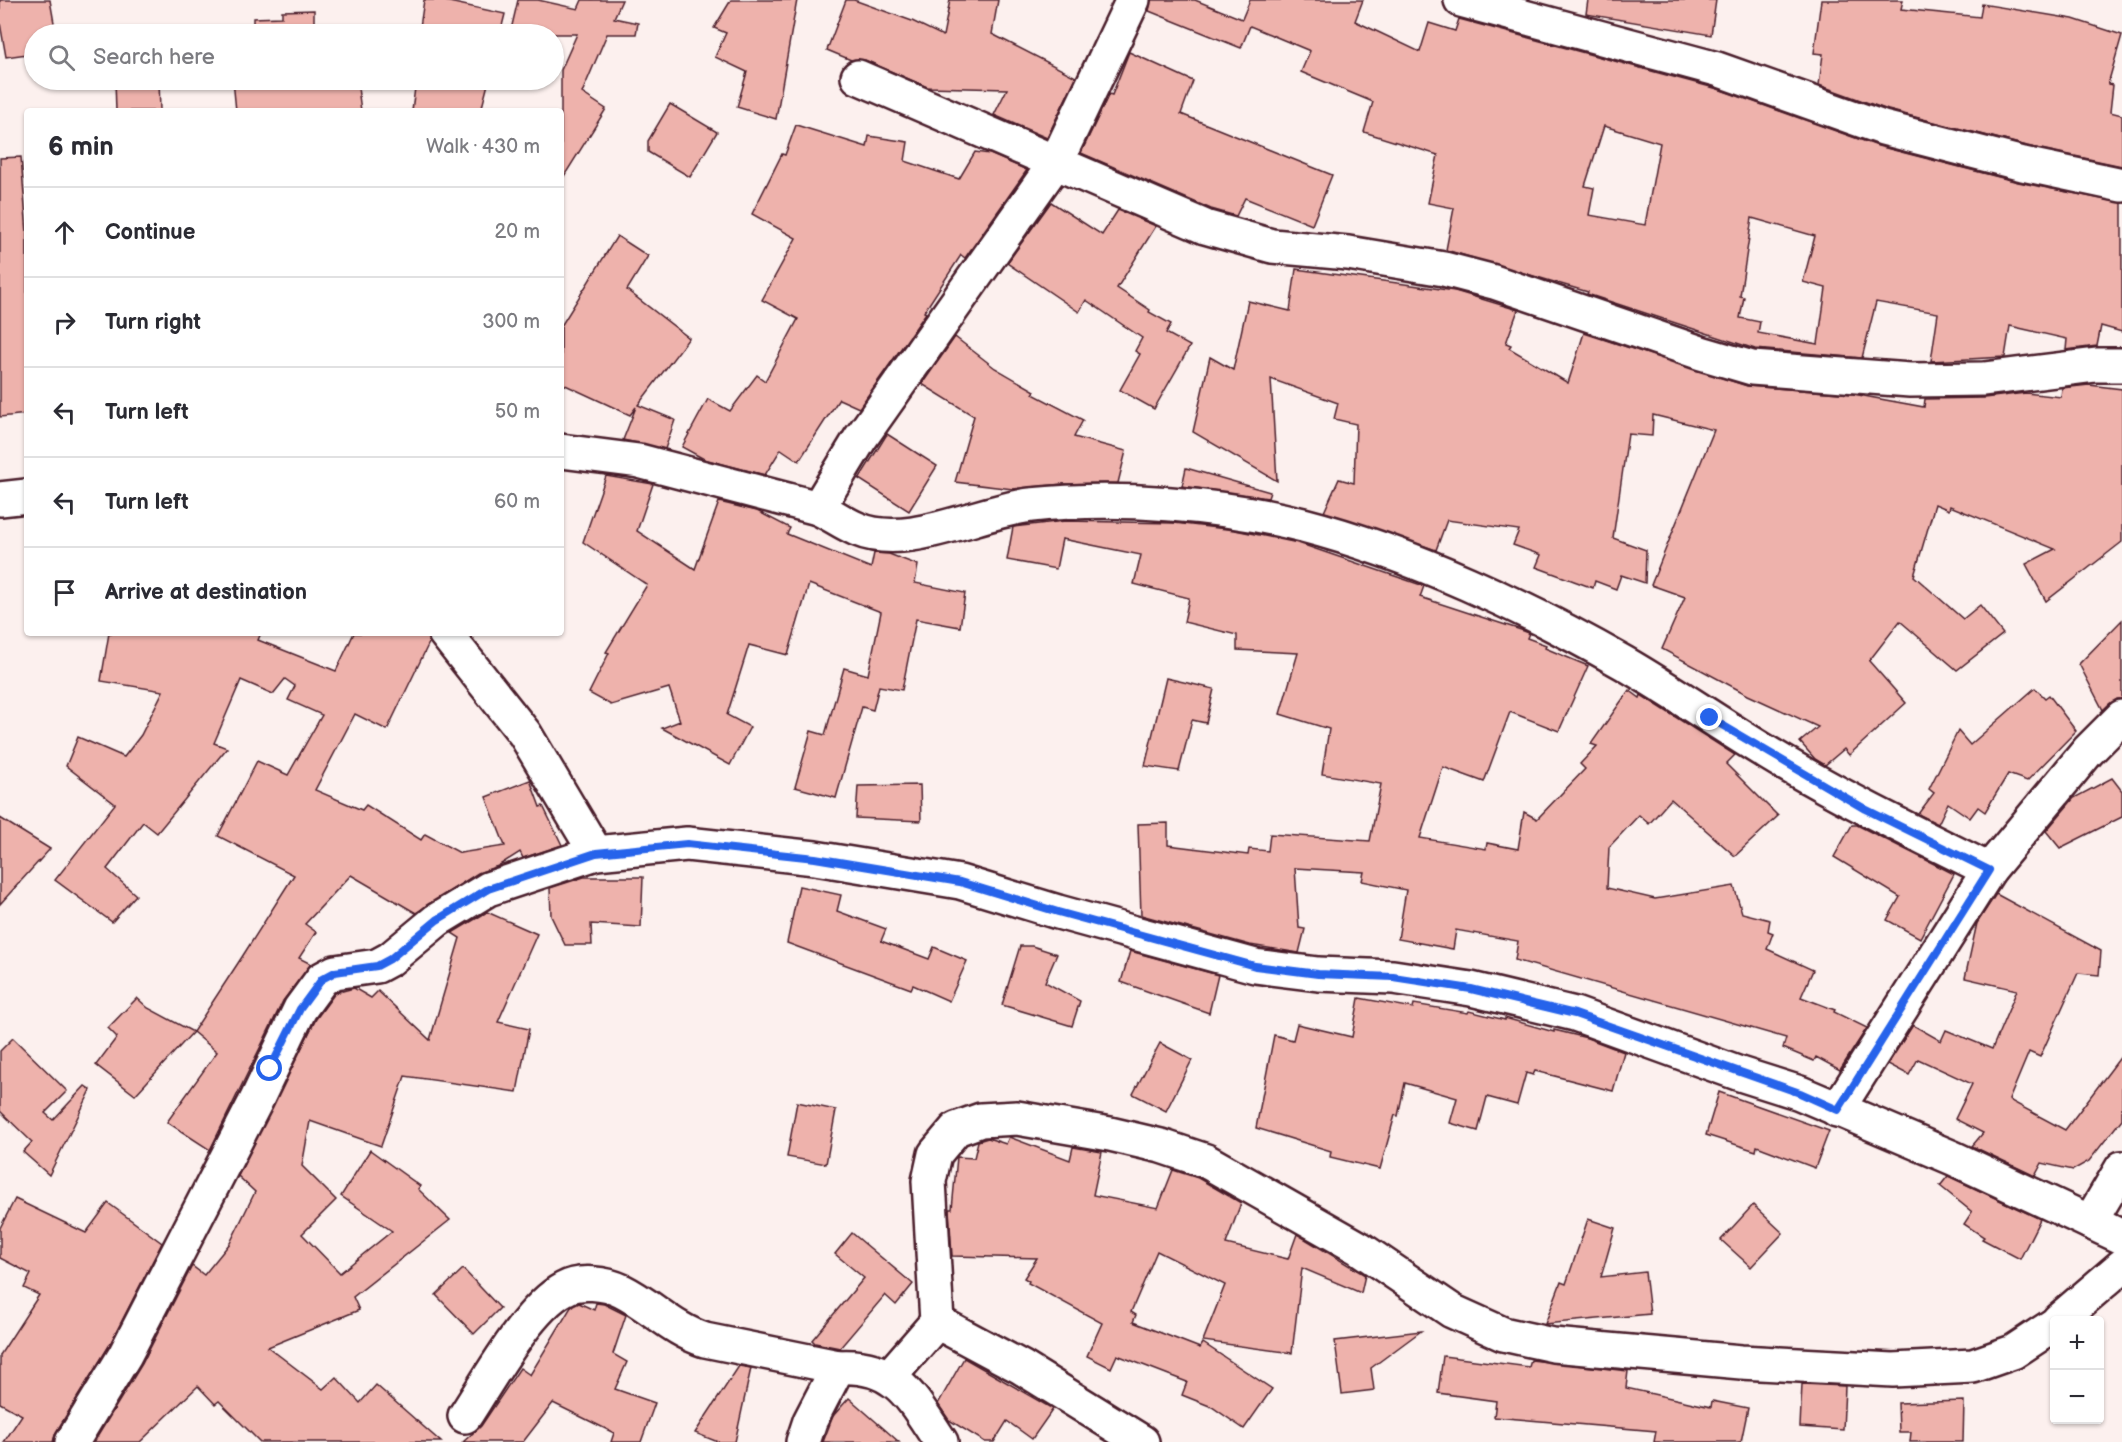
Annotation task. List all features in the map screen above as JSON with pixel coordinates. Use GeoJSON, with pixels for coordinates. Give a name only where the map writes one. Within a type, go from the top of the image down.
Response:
{"type":"FeatureCollection","features":[{"type":"Feature","properties":{"kind":"street"},"geometry":{"type":"LineString","coordinates":[[818,508],[860,439],[1056,162],[1133,0]]}},
{"type":"Feature","properties":{"kind":"street"},"geometry":{"type":"LineString","coordinates":[[1461,0],[1717,69],[1883,128],[2023,164],[2122,185]]}},
{"type":"Feature","properties":{"kind":"street"},"geometry":{"type":"LineString","coordinates":[[858,77],[1205,227],[1272,246],[1348,253],[1444,269],[1494,282],[1701,353],[1752,368],[1910,380],[1984,379],[2096,365],[2122,365]]}},
{"type":"Feature","properties":{"kind":"street"},"geometry":{"type":"LineString","coordinates":[[564,451],[639,461],[818,508],[857,529],[893,535],[915,533],[1030,505],[1086,503],[1146,504],[1250,513],[1306,526],[1390,554],[1476,589],[1566,631],[1865,809],[1989,870]]}},
{"type":"Feature","properties":{"kind":"street"},"geometry":{"type":"LineString","coordinates":[[0,499],[24,496]]}},
{"type":"Feature","properties":{"kind":"street"},"geometry":{"type":"LineString","coordinates":[[447,636],[525,734],[596,853]]}},
{"type":"Feature","properties":{"kind":"street"},"geometry":{"type":"LineString","coordinates":[[1838,1110],[1989,870],[2088,751],[2122,717]]}},
{"type":"Feature","properties":{"kind":"street"},"geometry":{"type":"LineString","coordinates":[[72,1442],[125,1355],[256,1101],[300,1009],[322,979],[335,972],[377,966],[390,959],[437,920],[488,889],[596,853],[687,844],[815,858],[960,882],[1058,912],[1255,966],[1318,974],[1404,978],[1471,989],[1575,1014],[1800,1093],[1953,1158],[2122,1237]]}},
{"type":"Feature","properties":{"kind":"street"},"geometry":{"type":"LineString","coordinates":[[890,1376],[937,1322],[929,1181],[935,1154],[956,1129],[981,1120],[1017,1118],[1120,1136],[1161,1146],[1206,1161],[1359,1248],[1452,1311],[1503,1334],[1553,1345],[1741,1362],[1893,1370],[1973,1366],[2013,1352],[2050,1328]]}},
{"type":"Feature","properties":{"kind":"street"},"geometry":{"type":"LineString","coordinates":[[2090,1222],[2122,1168]]}},
{"type":"Feature","properties":{"kind":"street"},"geometry":{"type":"LineString","coordinates":[[2064,1316],[2122,1266]]}},
{"type":"Feature","properties":{"kind":"street"},"geometry":{"type":"LineString","coordinates":[[465,1416],[526,1325],[545,1303],[564,1288],[578,1284],[600,1285],[621,1290],[685,1334],[838,1367],[856,1366],[874,1369],[890,1376],[906,1389],[941,1442]]}},
{"type":"Feature","properties":{"kind":"street"},"geometry":{"type":"LineString","coordinates":[[937,1322],[1021,1367],[1142,1442]]}},
{"type":"Feature","properties":{"kind":"street"},"geometry":{"type":"LineString","coordinates":[[803,1442],[810,1421],[838,1367]]}},
{"type":"Feature","properties":{"kind":"building"},"geometry":{"type":"Polygon","coordinates":[[[0,0],[50,0],[54,24],[24,24],[24,54],[6,57],[0,23],[0,0]]]}},
{"type":"Feature","properties":{"kind":"building"},"geometry":{"type":"Polygon","coordinates":[[[424,0],[440,0],[505,14],[502,24],[420,24],[424,0]]]}},
{"type":"Feature","properties":{"kind":"building"},"geometry":{"type":"Polygon","coordinates":[[[518,0],[538,0],[578,9],[582,0],[622,0],[614,18],[638,23],[636,34],[607,34],[582,93],[606,109],[564,176],[564,108],[561,108],[561,90],[564,90],[564,63],[577,34],[564,34],[564,24],[512,24],[518,0]]]}},
{"type":"Feature","properties":{"kind":"building"},"geometry":{"type":"Polygon","coordinates":[[[731,0],[797,0],[776,119],[737,107],[747,72],[715,57],[726,33],[714,28],[731,0]]]}},
{"type":"Feature","properties":{"kind":"building"},"geometry":{"type":"Polygon","coordinates":[[[846,0],[854,0],[912,21],[943,36],[950,0],[998,0],[992,34],[1076,77],[1047,138],[994,115],[1007,89],[927,87],[865,60],[851,60],[827,50],[846,0]]]}},
{"type":"Feature","properties":{"kind":"building"},"geometry":{"type":"Polygon","coordinates":[[[1151,0],[1195,0],[1242,19],[1250,0],[1363,0],[1355,21],[1420,52],[1429,23],[1455,31],[1459,19],[1718,89],[1878,146],[2018,182],[2122,203],[2122,332],[2101,326],[2097,346],[2066,350],[2067,339],[2010,326],[2005,357],[1931,361],[1938,313],[1876,302],[1862,358],[1755,349],[1587,294],[1588,292],[1446,250],[1454,208],[1428,203],[1438,155],[1364,132],[1373,102],[1301,72],[1310,51],[1250,26],[1241,48],[1149,11],[1151,0]],[[1604,126],[1585,186],[1594,188],[1589,215],[1645,225],[1660,143],[1604,126]],[[1752,218],[1740,296],[1744,297],[1740,318],[1760,322],[1758,333],[1818,344],[1826,288],[1803,282],[1815,236],[1752,218]]]}},
{"type":"Feature","properties":{"kind":"building"},"geometry":{"type":"Polygon","coordinates":[[[1588,0],[1716,0],[1711,35],[1586,14],[1588,0]]]}},
{"type":"Feature","properties":{"kind":"building"},"geometry":{"type":"Polygon","coordinates":[[[1821,0],[1903,0],[1901,9],[1980,17],[1982,4],[2073,19],[2122,35],[2108,84],[2113,85],[2110,112],[2122,115],[2122,166],[2027,146],[1888,110],[1819,85],[1823,54],[1814,53],[1821,0]]]}},
{"type":"Feature","properties":{"kind":"building"},"geometry":{"type":"Polygon","coordinates":[[[314,10],[314,24],[253,24],[253,18],[282,17],[282,11],[314,10]]]}},
{"type":"Feature","properties":{"kind":"building"},"geometry":{"type":"Polygon","coordinates":[[[1129,52],[1193,81],[1181,114],[1332,175],[1312,225],[1245,198],[1236,216],[1211,209],[1081,153],[1109,94],[1112,95],[1129,52]]]}},
{"type":"Feature","properties":{"kind":"building"},"geometry":{"type":"Polygon","coordinates":[[[115,90],[159,90],[160,108],[116,108],[115,90]]]}},
{"type":"Feature","properties":{"kind":"building"},"geometry":{"type":"Polygon","coordinates":[[[234,90],[358,90],[361,108],[236,108],[234,90]]]}},
{"type":"Feature","properties":{"kind":"building"},"geometry":{"type":"Polygon","coordinates":[[[415,90],[486,90],[482,108],[412,108],[415,90]]]}},
{"type":"Feature","properties":{"kind":"building"},"geometry":{"type":"Polygon","coordinates":[[[670,104],[717,132],[690,177],[648,152],[648,141],[670,104]]]}},
{"type":"Feature","properties":{"kind":"building"},"geometry":{"type":"Polygon","coordinates":[[[796,125],[867,147],[869,136],[908,142],[905,161],[959,179],[975,152],[990,154],[1027,170],[965,258],[961,255],[924,312],[926,313],[859,408],[839,399],[799,461],[781,449],[765,475],[704,459],[682,447],[708,399],[730,411],[757,375],[765,381],[798,319],[762,300],[796,238],[752,214],[782,154],[785,155],[796,125]]]}},
{"type":"Feature","properties":{"kind":"building"},"geometry":{"type":"Polygon","coordinates":[[[21,157],[24,195],[24,414],[0,417],[0,158],[21,157]]]}},
{"type":"Feature","properties":{"kind":"building"},"geometry":{"type":"Polygon","coordinates":[[[1051,202],[1102,235],[1118,210],[1156,226],[1117,288],[1150,310],[1149,312],[1171,324],[1166,333],[1190,346],[1154,409],[1120,390],[1140,354],[1135,351],[1142,338],[1086,300],[1079,312],[1007,263],[1051,202]]]}},
{"type":"Feature","properties":{"kind":"building"},"geometry":{"type":"Polygon","coordinates":[[[617,236],[648,256],[627,290],[689,338],[638,405],[675,420],[665,449],[623,440],[636,407],[630,415],[564,384],[564,321],[617,236]]]}},
{"type":"Feature","properties":{"kind":"building"},"geometry":{"type":"Polygon","coordinates":[[[1296,269],[1455,291],[1518,310],[1506,343],[1511,345],[1509,348],[1568,383],[1584,333],[1747,386],[1853,394],[1924,407],[1925,399],[1984,398],[2026,393],[2061,397],[2062,388],[2089,385],[2122,389],[2122,542],[2046,601],[2026,564],[2055,549],[1950,506],[1949,510],[1935,504],[1914,576],[1963,619],[1980,605],[2003,634],[1957,670],[1900,621],[1869,661],[1906,703],[1849,755],[1844,749],[1825,765],[1815,759],[1800,742],[1818,727],[1748,695],[1662,649],[1685,597],[1651,585],[1714,430],[1653,415],[1652,436],[1628,434],[1613,538],[1646,550],[1645,583],[1621,575],[1616,589],[1595,581],[1593,588],[1536,567],[1541,555],[1513,545],[1519,530],[1447,520],[1436,550],[1324,512],[1339,479],[1354,483],[1356,424],[1334,419],[1338,403],[1271,379],[1277,481],[1193,432],[1210,357],[1233,370],[1248,301],[1290,311],[1296,269]]]}},
{"type":"Feature","properties":{"kind":"building"},"geometry":{"type":"Polygon","coordinates":[[[955,337],[995,368],[1035,391],[1033,394],[1083,420],[1074,437],[1126,451],[1118,483],[1063,484],[1013,489],[955,482],[974,416],[922,384],[955,337]]]}},
{"type":"Feature","properties":{"kind":"building"},"geometry":{"type":"Polygon","coordinates":[[[887,434],[937,466],[909,511],[859,479],[887,434]]]}},
{"type":"Feature","properties":{"kind":"building"},"geometry":{"type":"Polygon","coordinates":[[[1186,468],[1270,492],[1268,498],[1182,486],[1186,468]]]}},
{"type":"Feature","properties":{"kind":"building"},"geometry":{"type":"Polygon","coordinates":[[[606,476],[653,484],[637,531],[695,569],[719,502],[757,511],[790,528],[787,534],[871,568],[874,553],[889,554],[918,565],[915,583],[965,593],[960,627],[916,619],[902,690],[879,686],[873,710],[862,707],[836,798],[795,787],[811,731],[825,735],[844,668],[868,675],[881,612],[809,584],[788,655],[749,645],[727,715],[750,727],[730,765],[662,728],[680,721],[669,688],[611,705],[589,693],[609,653],[606,652],[647,585],[583,542],[606,476]]]}},
{"type":"Feature","properties":{"kind":"building"},"geometry":{"type":"Polygon","coordinates":[[[1065,521],[1174,523],[1235,530],[1298,543],[1424,586],[1420,597],[1529,633],[1527,638],[1588,666],[1559,731],[1510,712],[1484,782],[1443,767],[1420,838],[1486,849],[1487,843],[1518,849],[1524,812],[1537,819],[1585,769],[1580,764],[1597,746],[1591,744],[1629,690],[1640,698],[1641,695],[1735,755],[1726,764],[1778,816],[1735,856],[1671,799],[1649,824],[1639,815],[1609,847],[1607,888],[1655,899],[1734,886],[1742,913],[1770,920],[1768,931],[1773,933],[1767,949],[1813,970],[1801,997],[1835,1010],[1834,1012],[1867,1028],[1840,1070],[1816,1057],[1814,1061],[1783,1048],[1786,1038],[1515,960],[1518,941],[1456,930],[1453,949],[1398,939],[1406,890],[1362,881],[1364,872],[1295,868],[1299,928],[1305,929],[1299,953],[1250,945],[1141,915],[1138,824],[1168,823],[1168,845],[1248,855],[1249,849],[1268,851],[1270,834],[1370,841],[1381,784],[1322,774],[1329,729],[1280,714],[1298,653],[1237,650],[1237,635],[1184,622],[1189,598],[1134,584],[1141,555],[1062,539],[1056,569],[1007,560],[1013,527],[1065,521]]]}},
{"type":"Feature","properties":{"kind":"building"},"geometry":{"type":"Polygon","coordinates":[[[2122,620],[2122,699],[2117,699],[2103,710],[2079,664],[2122,620]]]}},
{"type":"Feature","properties":{"kind":"building"},"geometry":{"type":"Polygon","coordinates":[[[108,636],[260,636],[258,640],[336,671],[353,636],[428,636],[429,643],[387,730],[355,714],[315,790],[362,810],[366,805],[421,840],[425,834],[460,853],[505,846],[486,797],[530,780],[540,807],[543,806],[562,845],[523,858],[520,852],[498,866],[478,873],[416,913],[351,875],[305,924],[316,932],[299,958],[311,964],[283,1001],[210,1150],[167,1122],[217,1052],[193,1032],[294,875],[218,836],[257,761],[288,775],[322,715],[288,700],[295,686],[285,679],[273,694],[241,680],[214,743],[227,748],[157,833],[143,822],[107,869],[136,895],[112,922],[55,880],[115,804],[66,766],[78,737],[124,757],[141,735],[163,691],[101,681],[108,636]]]}},
{"type":"Feature","properties":{"kind":"building"},"geometry":{"type":"Polygon","coordinates":[[[1166,678],[1214,689],[1206,723],[1192,720],[1179,771],[1145,766],[1166,678]]]}},
{"type":"Feature","properties":{"kind":"building"},"geometry":{"type":"Polygon","coordinates":[[[2035,688],[2045,698],[2049,695],[2076,731],[2027,781],[2008,774],[1985,812],[1978,807],[1970,818],[1948,803],[1938,824],[1918,814],[1934,793],[1929,789],[1958,731],[1970,745],[2035,688]]]}},
{"type":"Feature","properties":{"kind":"building"},"geometry":{"type":"Polygon","coordinates":[[[2112,778],[2122,791],[2122,817],[2060,848],[2046,831],[2074,798],[2112,778]]]}},
{"type":"Feature","properties":{"kind":"building"},"geometry":{"type":"Polygon","coordinates":[[[920,785],[921,821],[856,818],[858,786],[920,785]]]}},
{"type":"Feature","properties":{"kind":"building"},"geometry":{"type":"Polygon","coordinates":[[[0,818],[50,849],[0,904],[0,818]]]}},
{"type":"Feature","properties":{"kind":"building"},"geometry":{"type":"Polygon","coordinates":[[[1852,825],[1857,825],[1954,874],[1920,938],[1887,920],[1900,897],[1834,857],[1852,825]]]}},
{"type":"Feature","properties":{"kind":"building"},"geometry":{"type":"Polygon","coordinates":[[[584,877],[643,877],[641,927],[591,924],[592,945],[565,945],[551,916],[550,888],[584,877]]]}},
{"type":"Feature","properties":{"kind":"building"},"geometry":{"type":"Polygon","coordinates":[[[799,886],[841,895],[837,911],[886,929],[881,941],[929,959],[934,947],[967,961],[949,1001],[913,985],[911,989],[787,943],[799,886]]]}},
{"type":"Feature","properties":{"kind":"building"},"geometry":{"type":"Polygon","coordinates":[[[1996,894],[2101,951],[2099,975],[2078,973],[2040,1057],[2029,1052],[2009,1100],[2065,1130],[2122,1055],[2122,1119],[2089,1161],[2073,1170],[2042,1163],[2035,1176],[1972,1146],[1983,1133],[1955,1119],[1972,1084],[1918,1059],[1909,1075],[1888,1064],[1913,1025],[1941,1041],[1946,1030],[1992,1049],[2017,990],[1965,978],[1977,923],[1996,894]]]}},
{"type":"Feature","properties":{"kind":"building"},"geometry":{"type":"Polygon","coordinates":[[[487,912],[537,934],[498,1022],[529,1029],[517,1092],[405,1076],[381,1146],[310,1121],[302,1166],[336,1200],[302,1234],[340,1273],[392,1231],[341,1196],[370,1150],[420,1186],[418,1189],[450,1220],[353,1297],[359,1310],[268,1347],[323,1389],[336,1377],[360,1403],[376,1385],[441,1442],[260,1442],[219,1401],[215,1404],[198,1386],[140,1442],[94,1442],[142,1364],[192,1266],[204,1275],[230,1243],[255,1192],[238,1176],[316,1019],[335,993],[354,988],[371,998],[378,991],[430,1040],[460,938],[452,933],[487,912]]]}},
{"type":"Feature","properties":{"kind":"building"},"geometry":{"type":"Polygon","coordinates":[[[1020,946],[1032,946],[1057,954],[1045,982],[1080,1001],[1072,1026],[1002,1005],[1020,946]]]}},
{"type":"Feature","properties":{"kind":"building"},"geometry":{"type":"Polygon","coordinates":[[[1130,951],[1218,975],[1209,1013],[1121,982],[1130,951]]]}},
{"type":"Feature","properties":{"kind":"building"},"geometry":{"type":"Polygon","coordinates":[[[137,998],[148,1008],[193,1032],[135,1095],[96,1065],[117,1037],[108,1028],[137,998]]]}},
{"type":"Feature","properties":{"kind":"building"},"geometry":{"type":"Polygon","coordinates":[[[1359,998],[1413,1008],[1414,1004],[1468,1013],[1469,1011],[1587,1038],[1624,1052],[1613,1091],[1535,1071],[1533,1075],[1526,1073],[1517,1105],[1487,1097],[1478,1131],[1450,1123],[1457,1098],[1405,1083],[1398,1116],[1395,1115],[1380,1169],[1330,1157],[1331,1151],[1256,1128],[1274,1035],[1293,1040],[1297,1024],[1352,1037],[1359,998]]]}},
{"type":"Feature","properties":{"kind":"building"},"geometry":{"type":"Polygon","coordinates":[[[13,1038],[67,1091],[45,1113],[53,1120],[85,1086],[91,1090],[49,1175],[23,1152],[32,1142],[0,1111],[0,1051],[13,1038]]]}},
{"type":"Feature","properties":{"kind":"building"},"geometry":{"type":"Polygon","coordinates":[[[1160,1043],[1192,1060],[1166,1111],[1133,1094],[1160,1043]]]}},
{"type":"Feature","properties":{"kind":"building"},"geometry":{"type":"Polygon","coordinates":[[[1719,1092],[1829,1131],[1815,1168],[1757,1146],[1756,1151],[1706,1135],[1719,1092]]]}},
{"type":"Feature","properties":{"kind":"building"},"geometry":{"type":"Polygon","coordinates":[[[797,1102],[836,1110],[826,1164],[787,1157],[797,1102]]]}},
{"type":"Feature","properties":{"kind":"building"},"geometry":{"type":"Polygon","coordinates":[[[1009,1137],[1070,1160],[1073,1147],[1102,1152],[1093,1195],[1158,1208],[1173,1170],[1198,1178],[1241,1203],[1226,1244],[1288,1259],[1297,1234],[1365,1275],[1361,1293],[1302,1268],[1292,1353],[1203,1341],[1225,1285],[1157,1251],[1131,1312],[1136,1315],[1133,1322],[1200,1348],[1203,1343],[1272,1389],[1244,1429],[1212,1407],[1182,1395],[1187,1382],[1117,1355],[1111,1368],[1087,1356],[1102,1323],[1028,1283],[1029,1281],[1024,1278],[1037,1258],[952,1256],[949,1209],[952,1209],[957,1157],[974,1158],[978,1141],[988,1138],[1006,1144],[1009,1137]]]}},
{"type":"Feature","properties":{"kind":"building"},"geometry":{"type":"Polygon","coordinates":[[[1948,1176],[2040,1219],[2020,1259],[1982,1239],[1984,1237],[1964,1224],[1972,1212],[1940,1186],[1948,1176]]]}},
{"type":"Feature","properties":{"kind":"building"},"geometry":{"type":"Polygon","coordinates":[[[15,1199],[86,1233],[108,1203],[162,1243],[109,1346],[56,1432],[53,1442],[4,1442],[22,1415],[0,1403],[0,1355],[39,1295],[24,1288],[31,1274],[0,1258],[0,1228],[15,1199]]]}},
{"type":"Feature","properties":{"kind":"building"},"geometry":{"type":"Polygon","coordinates":[[[1753,1205],[1783,1233],[1751,1267],[1721,1240],[1753,1205]]]}},
{"type":"Feature","properties":{"kind":"building"},"geometry":{"type":"Polygon","coordinates":[[[1588,1219],[1615,1228],[1601,1277],[1645,1272],[1650,1314],[1545,1324],[1561,1282],[1566,1284],[1588,1219]]]}},
{"type":"Feature","properties":{"kind":"building"},"geometry":{"type":"Polygon","coordinates":[[[852,1233],[913,1284],[896,1305],[885,1295],[840,1348],[815,1343],[812,1340],[864,1278],[835,1254],[852,1233]]]}},
{"type":"Feature","properties":{"kind":"building"},"geometry":{"type":"Polygon","coordinates":[[[463,1269],[500,1308],[474,1334],[436,1295],[463,1269]]]}},
{"type":"Feature","properties":{"kind":"building"},"geometry":{"type":"Polygon","coordinates":[[[579,1303],[594,1310],[596,1303],[604,1304],[626,1315],[613,1354],[627,1362],[615,1389],[655,1403],[641,1442],[611,1442],[614,1433],[553,1403],[523,1442],[463,1442],[481,1426],[520,1368],[530,1375],[571,1307],[579,1303]]]}},
{"type":"Feature","properties":{"kind":"building"},"geometry":{"type":"Polygon","coordinates":[[[1421,1331],[1371,1368],[1374,1390],[1342,1394],[1335,1341],[1421,1331]]]}},
{"type":"Feature","properties":{"kind":"building"},"geometry":{"type":"Polygon","coordinates":[[[1443,1356],[1529,1367],[1531,1360],[1628,1371],[1626,1388],[1711,1407],[1712,1401],[1748,1408],[1741,1442],[1654,1442],[1656,1431],[1494,1417],[1496,1401],[1438,1393],[1443,1356]]]}},
{"type":"Feature","properties":{"kind":"building"},"geometry":{"type":"Polygon","coordinates":[[[964,1358],[1053,1409],[1032,1439],[1007,1421],[994,1442],[985,1442],[949,1420],[938,1404],[964,1358]]]}},
{"type":"Feature","properties":{"kind":"building"},"geometry":{"type":"Polygon","coordinates":[[[739,1366],[751,1368],[735,1442],[718,1442],[695,1433],[739,1366]]]}},
{"type":"Feature","properties":{"kind":"building"},"geometry":{"type":"Polygon","coordinates":[[[1802,1384],[1845,1386],[1843,1430],[1800,1427],[1802,1384]]]}},
{"type":"Feature","properties":{"kind":"building"},"geometry":{"type":"Polygon","coordinates":[[[849,1398],[899,1442],[823,1442],[833,1416],[849,1398]]]}},
{"type":"Feature","properties":{"kind":"building"},"geometry":{"type":"Polygon","coordinates":[[[1964,1401],[1963,1442],[1910,1442],[1911,1432],[1899,1432],[1898,1403],[1964,1401]]]}},
{"type":"Feature","properties":{"kind":"route"},"geometry":{"type":"LineString","coordinates":[[270,1069],[300,1009],[322,979],[335,972],[362,970],[390,959],[437,920],[488,889],[596,853],[687,844],[815,858],[960,882],[1058,912],[1255,966],[1318,974],[1393,977],[1471,989],[1575,1014],[1740,1074],[1800,1093],[1838,1110],[1989,870],[1865,809],[1710,718]]}}]}
